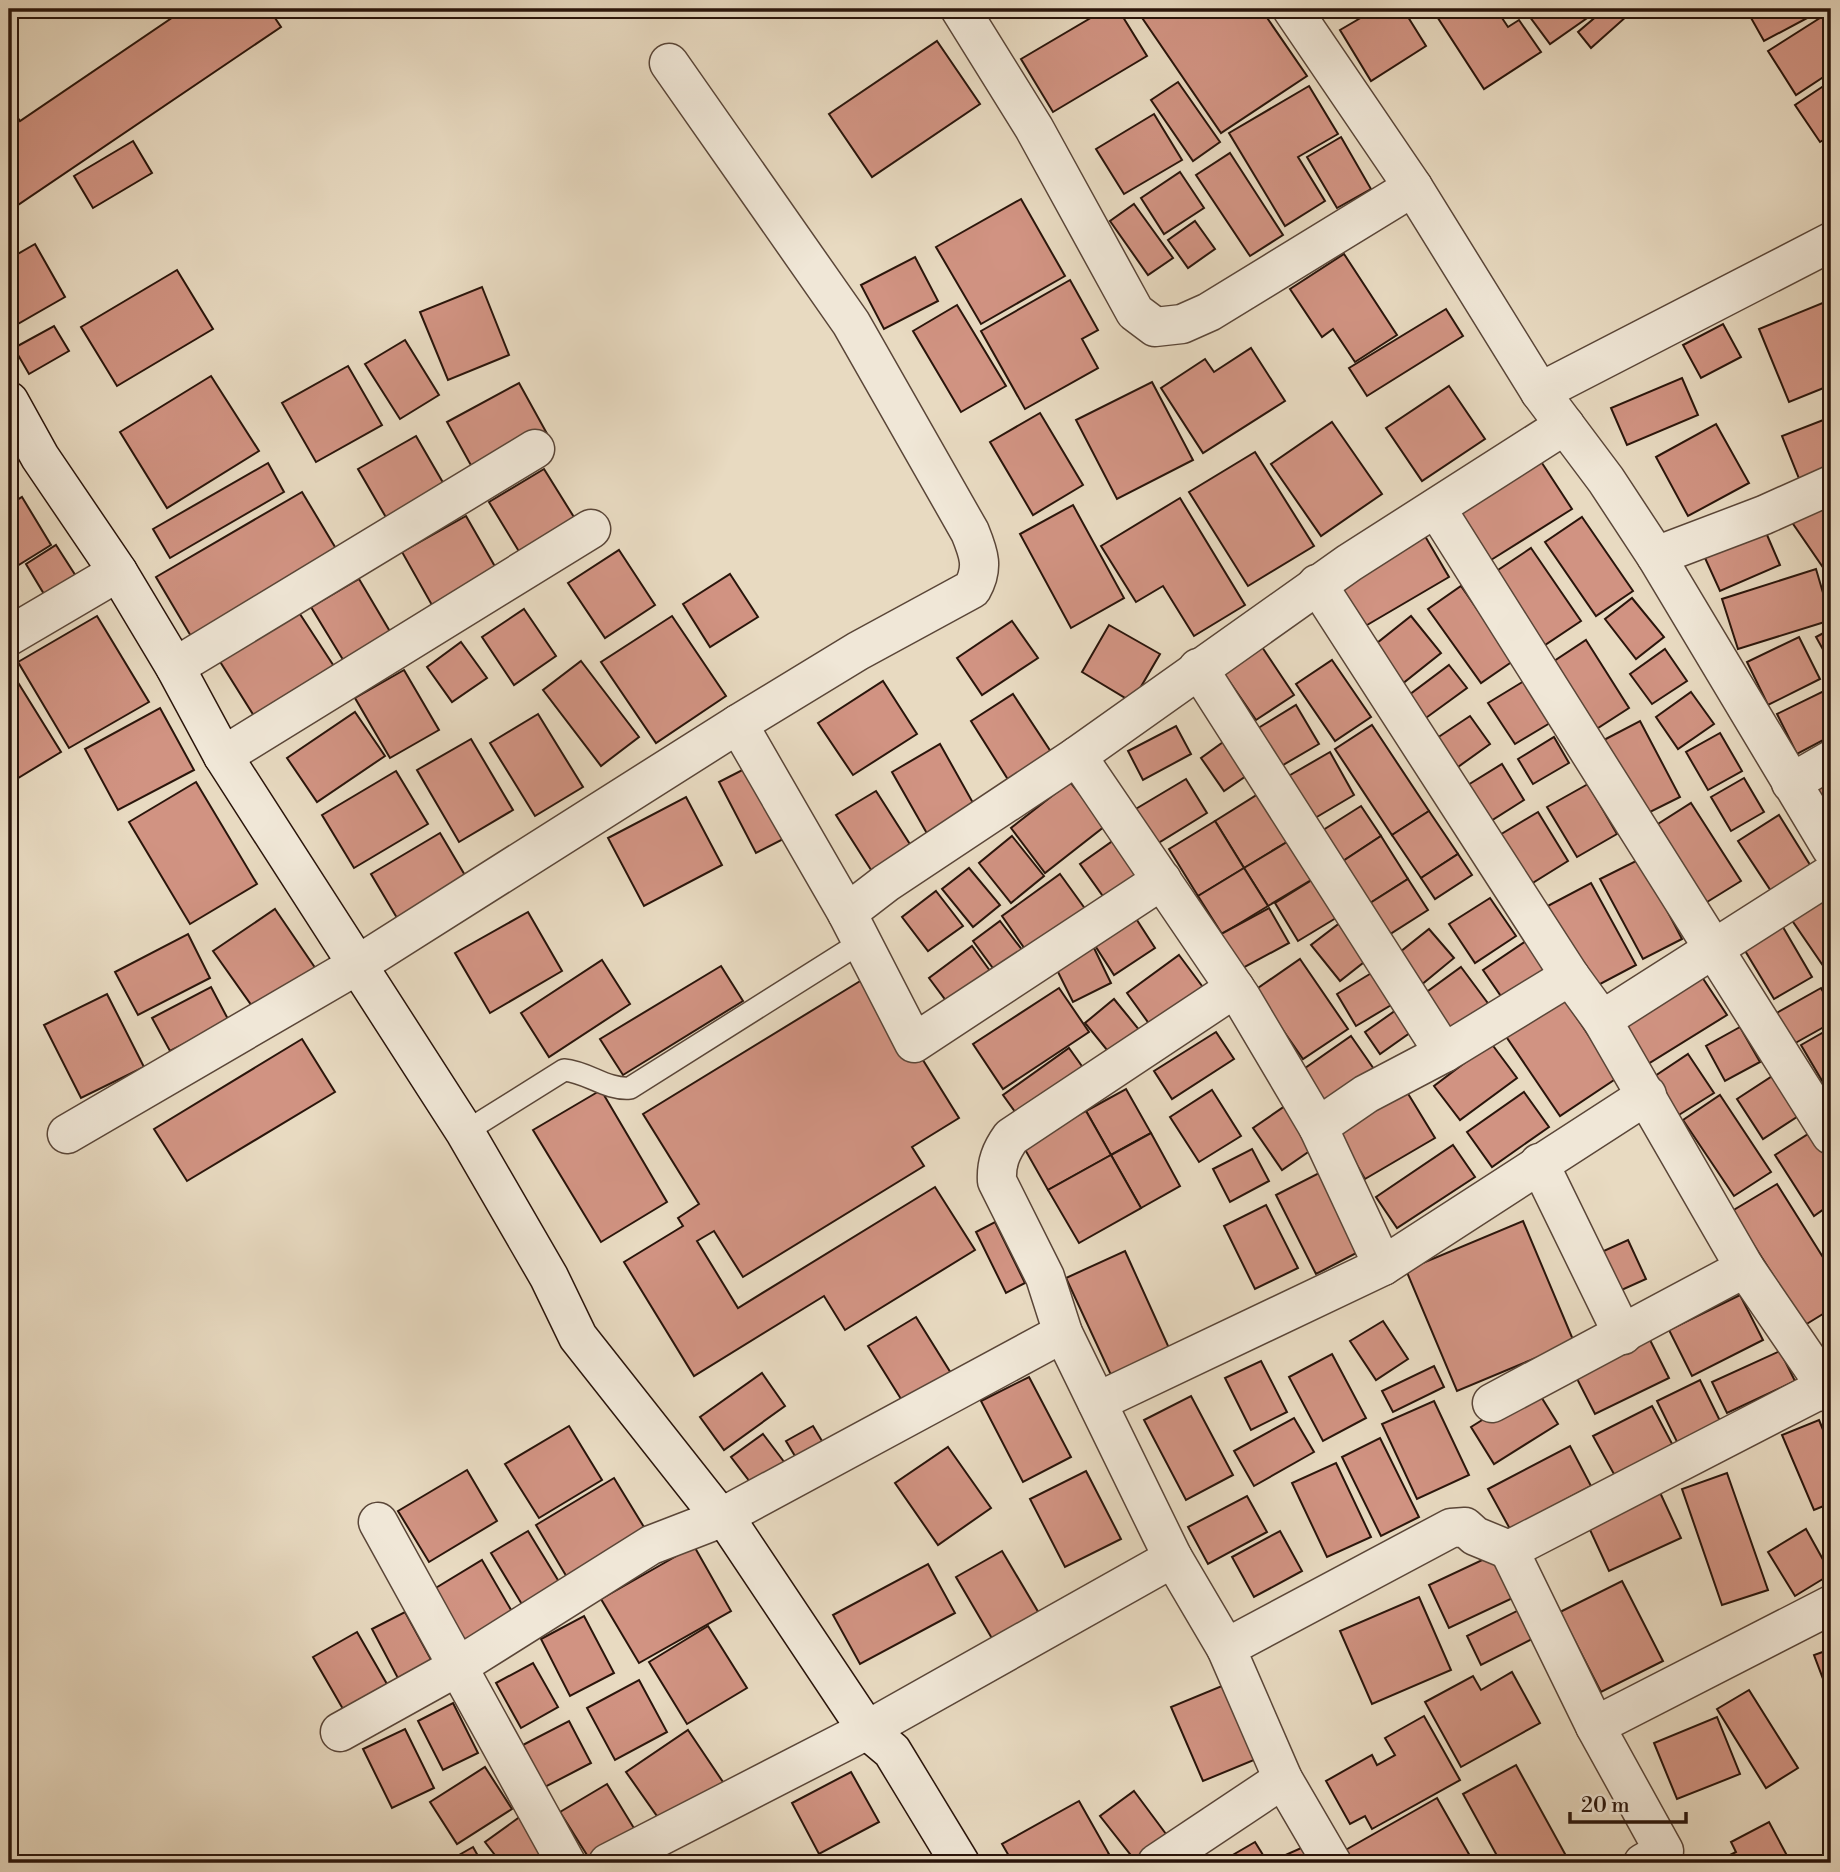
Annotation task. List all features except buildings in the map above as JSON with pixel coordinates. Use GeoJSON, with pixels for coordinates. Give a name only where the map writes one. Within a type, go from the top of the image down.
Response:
{"type":"FeatureCollection","features":[{"type":"Feature","properties":{"kind":"street"},"geometry":{"type":"LineString","coordinates":[[960,9],[1034,128],[1135,312],[1155,327],[1182,324],[1209,312],[1413,187]]}},
{"type":"Feature","properties":{"kind":"street"},"geometry":{"type":"LineString","coordinates":[[1306,13],[1540,392],[1606,480],[1656,556],[1831,848]]}},
{"type":"Feature","properties":{"kind":"street"},"geometry":{"type":"LineString","coordinates":[[67,1134],[359,964],[858,651],[972,589],[980,574],[980,556],[970,532],[851,323],[669,63]]}},
{"type":"Feature","properties":{"kind":"street"},"geometry":{"type":"LineString","coordinates":[[1540,392],[1831,242]]}},
{"type":"Feature","properties":{"kind":"street"},"geometry":{"type":"LineString","coordinates":[[9,401],[40,457],[118,572],[175,667],[223,756],[465,1132],[549,1277],[578,1337],[723,1517],[867,1730],[891,1751],[960,1863]]}},
{"type":"Feature","properties":{"kind":"street"},"geometry":{"type":"LineString","coordinates":[[855,927],[886,883],[1077,756],[1317,584],[1565,425]]}},
{"type":"Feature","properties":{"kind":"street"},"geometry":{"type":"LineString","coordinates":[[175,667],[535,449]]}},
{"type":"Feature","properties":{"kind":"street"},"geometry":{"type":"LineString","coordinates":[[1656,556],[1765,515],[1831,485]]}},
{"type":"Feature","properties":{"kind":"street"},"geometry":{"type":"LineString","coordinates":[[1436,508],[1831,1135]]}},
{"type":"Feature","properties":{"kind":"street"},"geometry":{"type":"LineString","coordinates":[[223,756],[591,528]]}},
{"type":"Feature","properties":{"kind":"street"},"geometry":{"type":"LineString","coordinates":[[9,636],[118,572]]}},
{"type":"Feature","properties":{"kind":"street"},"geometry":{"type":"LineString","coordinates":[[1317,584],[1570,976],[1602,1020],[1745,1268],[1828,1391],[1509,1550]]}},
{"type":"Feature","properties":{"kind":"street"},"geometry":{"type":"LineString","coordinates":[[1198,668],[1444,1053]]}},
{"type":"Feature","properties":{"kind":"street"},"geometry":{"type":"LineString","coordinates":[[738,724],[855,927],[914,1043],[1162,880]]}},
{"type":"Feature","properties":{"kind":"street"},"geometry":{"type":"LineString","coordinates":[[1077,756],[1235,989],[1318,1127],[1383,1266]]}},
{"type":"Feature","properties":{"kind":"street"},"geometry":{"type":"LineString","coordinates":[[1791,783],[1831,760]]}},
{"type":"Feature","properties":{"kind":"street"},"geometry":{"type":"LineString","coordinates":[[1602,1020],[1831,874]]}},
{"type":"Feature","properties":{"kind":"street"},"geometry":{"type":"LineString","coordinates":[[1318,1127],[1366,1094],[1444,1053],[1570,976]]}},
{"type":"Feature","properties":{"kind":"street"},"geometry":{"type":"LineString","coordinates":[[1235,989],[1011,1137],[999,1157],[997,1181],[1045,1277],[1062,1333],[1173,1558],[1226,1648],[1283,1779],[1332,1863]]}},
{"type":"Feature","properties":{"kind":"street"},"geometry":{"type":"LineString","coordinates":[[1097,1402],[1383,1266],[1647,1095]]}},
{"type":"Feature","properties":{"kind":"street"},"geometry":{"type":"LineString","coordinates":[[1539,1163],[1623,1335]]}},
{"type":"Feature","properties":{"kind":"street"},"geometry":{"type":"LineString","coordinates":[[1492,1403],[1745,1268]]}},
{"type":"Feature","properties":{"kind":"street"},"geometry":{"type":"LineString","coordinates":[[340,1732],[457,1667],[651,1545],[723,1517],[1062,1333]]}},
{"type":"Feature","properties":{"kind":"street"},"geometry":{"type":"LineString","coordinates":[[378,1522],[566,1863]]}},
{"type":"Feature","properties":{"kind":"street"},"geometry":{"type":"LineString","coordinates":[[1226,1648],[1451,1528],[1465,1527],[1475,1536],[1509,1550],[1659,1859]]}},
{"type":"Feature","properties":{"kind":"street"},"geometry":{"type":"LineString","coordinates":[[608,1863],[867,1730],[1173,1558]]}},
{"type":"Feature","properties":{"kind":"street"},"geometry":{"type":"LineString","coordinates":[[1595,1726],[1831,1605]]}},
{"type":"Feature","properties":{"kind":"street"},"geometry":{"type":"LineString","coordinates":[[1157,1863],[1283,1779]]}},
{"type":"Feature","properties":{"kind":"lane"},"geometry":{"type":"LineString","coordinates":[[465,1132],[564,1070],[578,1071],[615,1090],[630,1088],[855,927]]}}]}
